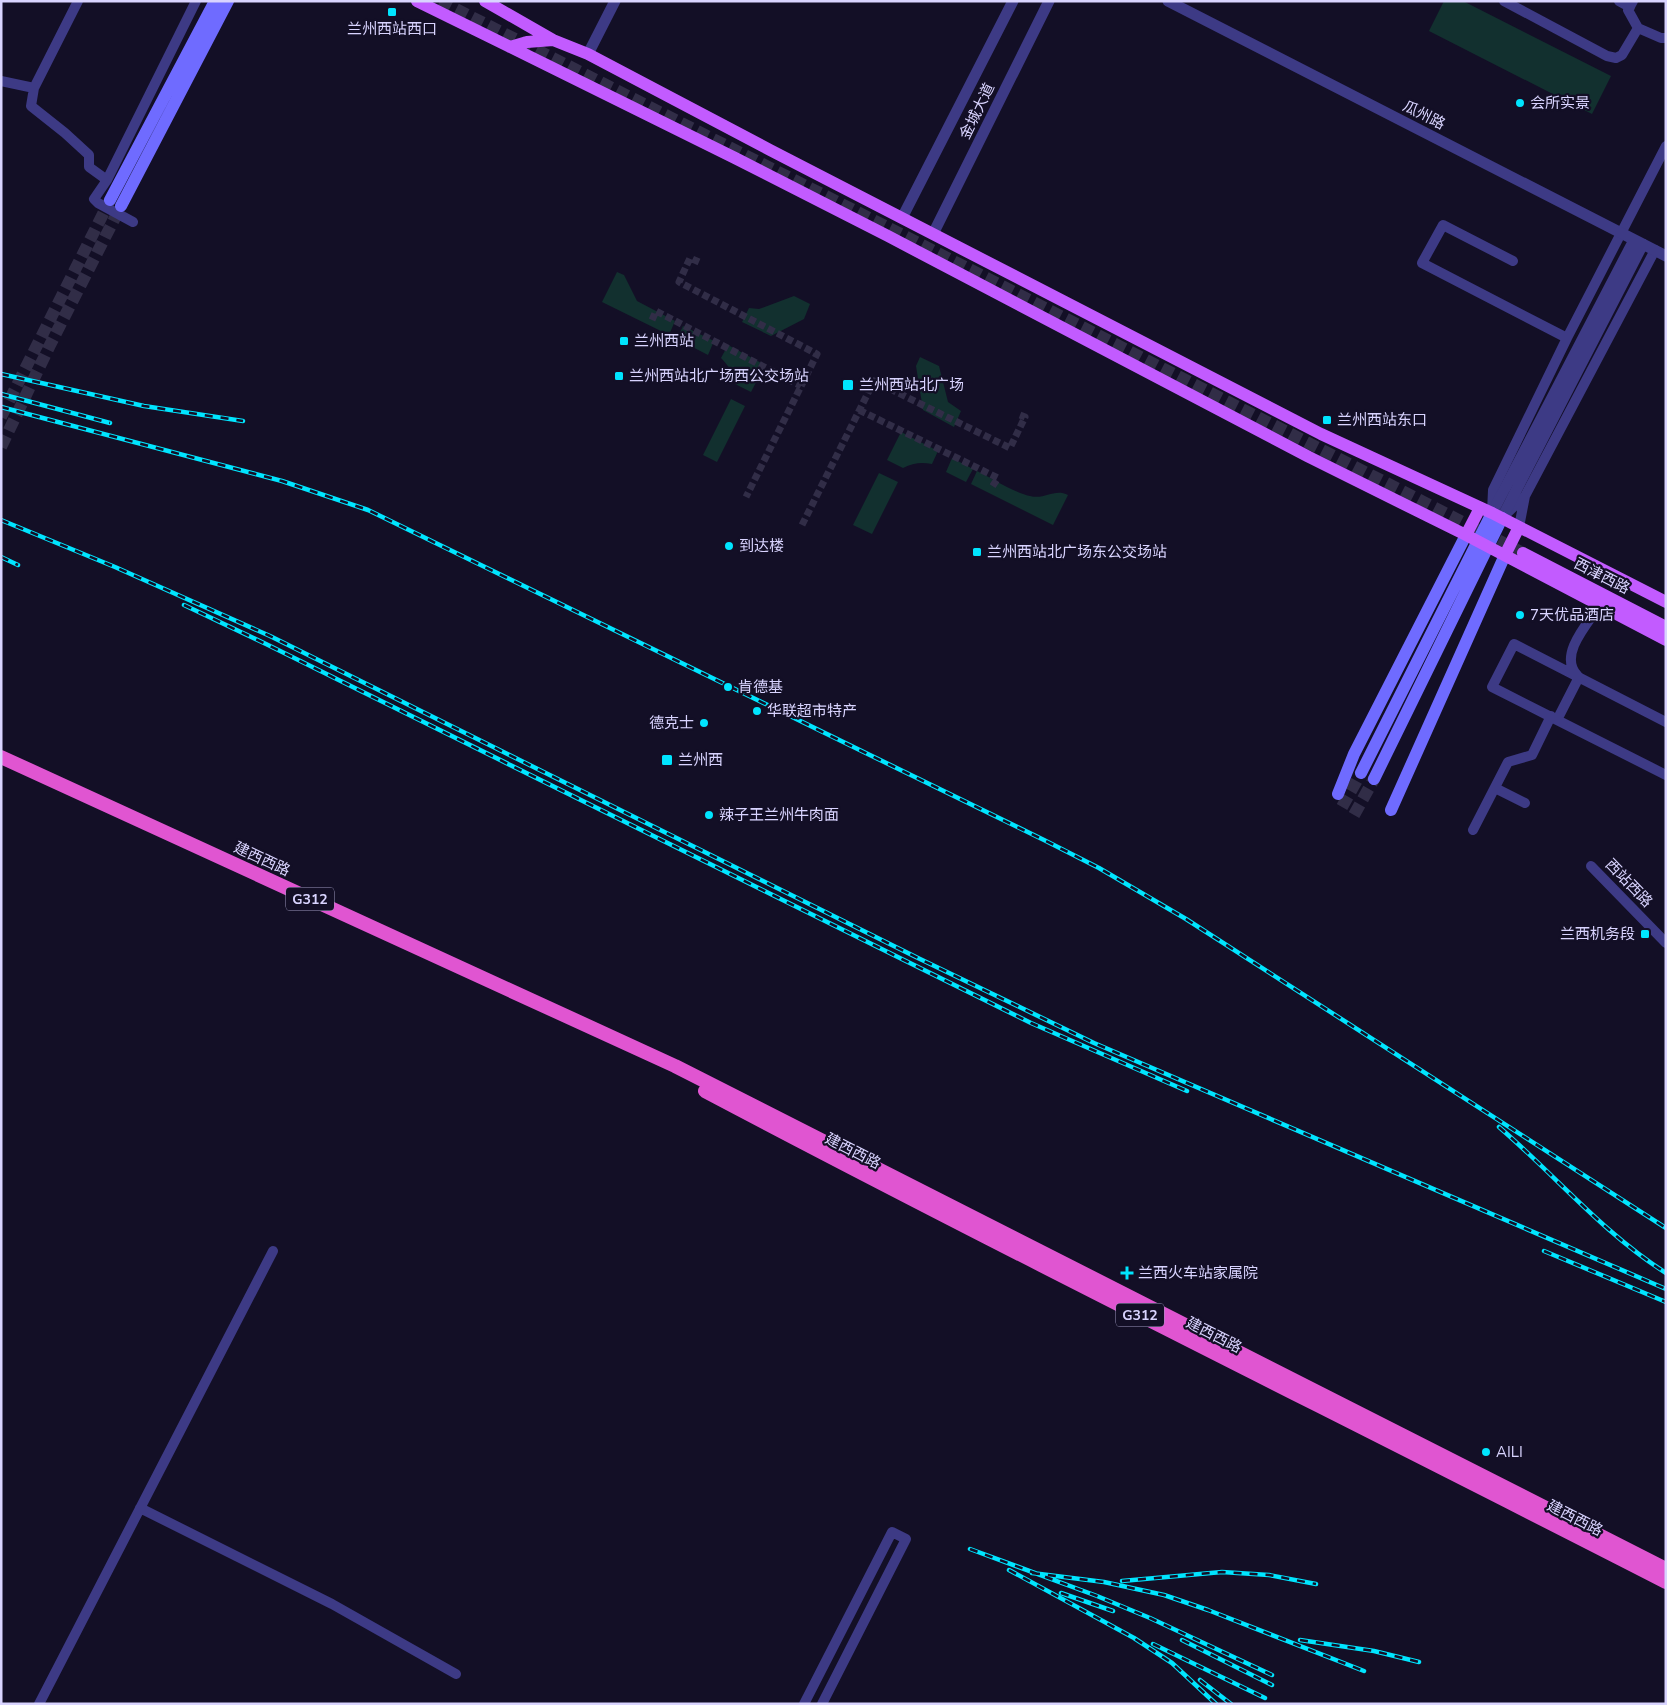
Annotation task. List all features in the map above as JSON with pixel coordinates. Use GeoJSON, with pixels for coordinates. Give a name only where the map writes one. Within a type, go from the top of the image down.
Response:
{"type":"FeatureCollection","features":[{"type":"Feature","properties":{"kind":"highway","name":"建西西路"},"geometry":{"type":"LineString","coordinates":[[1,757],[693,1074],[1666,1569]]}},
{"type":"Feature","properties":{"kind":"highway","name":"建西西路"},"geometry":{"type":"LineString","coordinates":[[618,1040],[673,1074],[822,1153],[1666,1582]]}},
{"type":"Feature","properties":{"kind":"main road"},"geometry":{"type":"LineString","coordinates":[[215,1],[115,203],[228,1]]}},
{"type":"Feature","properties":{"kind":"main road"},"geometry":{"type":"LineString","coordinates":[[417,1],[880,232],[1309,457],[1477,541],[1666,640]]}},
{"type":"Feature","properties":{"kind":"main road"},"geometry":{"type":"LineString","coordinates":[[485,1],[553,40],[588,54],[1321,434],[1491,513],[1666,602]]}},
{"type":"Feature","properties":{"kind":"main road"},"geometry":{"type":"LineString","coordinates":[[510,47],[527,42],[553,40]]}},
{"type":"Feature","properties":{"kind":"main road"},"geometry":{"type":"LineString","coordinates":[[1361,773],[1491,513]]}},
{"type":"Feature","properties":{"kind":"main road"},"geometry":{"type":"LineString","coordinates":[[1374,779],[1477,541],[1491,513]]}},
{"type":"Feature","properties":{"kind":"main road"},"geometry":{"type":"LineString","coordinates":[[1391,810],[1519,527]]}},
{"type":"Feature","properties":{"kind":"main road"},"geometry":{"type":"LineString","coordinates":[[1338,794],[1354,754],[1477,541]]}},
{"type":"Feature","properties":{"kind":"main road","name":"西津西路"},"geometry":{"type":"LineString","coordinates":[[1666,619],[1525,550],[1666,627]]}},
{"type":"Feature","properties":{"kind":"street"},"geometry":{"type":"LineString","coordinates":[[78,1],[34,88],[31,106],[89,155],[89,167],[107,180]]}},
{"type":"Feature","properties":{"kind":"street"},"geometry":{"type":"LineString","coordinates":[[133,222],[94,199],[107,180],[196,1]]}},
{"type":"Feature","properties":{"kind":"street"},"geometry":{"type":"LineString","coordinates":[[588,54],[614,1]]}},
{"type":"Feature","properties":{"kind":"street","name":"金城大道"},"geometry":{"type":"LineString","coordinates":[[902,218],[1013,1]]}},
{"type":"Feature","properties":{"kind":"street","name":"金城大道"},"geometry":{"type":"LineString","coordinates":[[933,234],[1049,1]]}},
{"type":"Feature","properties":{"kind":"street","name":"瓜州路"},"geometry":{"type":"LineString","coordinates":[[1168,1],[1666,256]]}},
{"type":"Feature","properties":{"kind":"street"},"geometry":{"type":"LineString","coordinates":[[1504,1],[1607,56],[1616,58],[1622,55],[1638,28]]}},
{"type":"Feature","properties":{"kind":"street"},"geometry":{"type":"LineString","coordinates":[[1619,1],[1631,4],[1628,10],[1638,28],[1661,38],[1666,38]]}},
{"type":"Feature","properties":{"kind":"street"},"geometry":{"type":"LineString","coordinates":[[1,81],[34,88]]}},
{"type":"Feature","properties":{"kind":"street"},"geometry":{"type":"LineString","coordinates":[[1491,513],[1493,490],[1620,232],[1666,146]]}},
{"type":"Feature","properties":{"kind":"street"},"geometry":{"type":"LineString","coordinates":[[1513,261],[1443,225],[1422,263],[1567,338]]}},
{"type":"Feature","properties":{"kind":"street"},"geometry":{"type":"LineString","coordinates":[[1491,513],[1638,242]]}},
{"type":"Feature","properties":{"kind":"street"},"geometry":{"type":"LineString","coordinates":[[1519,527],[1525,496],[1655,250]]}},
{"type":"Feature","properties":{"kind":"street"},"geometry":{"type":"LineString","coordinates":[[1491,513],[1525,496]]}},
{"type":"Feature","properties":{"kind":"street"},"geometry":{"type":"LineString","coordinates":[[1579,678],[1571,666],[1571,651],[1600,605]]}},
{"type":"Feature","properties":{"kind":"street"},"geometry":{"type":"LineString","coordinates":[[1666,722],[1514,644],[1492,687],[1666,775]]}},
{"type":"Feature","properties":{"kind":"street"},"geometry":{"type":"LineString","coordinates":[[1473,830],[1508,762],[1532,755],[1579,678]]}},
{"type":"Feature","properties":{"kind":"street"},"geometry":{"type":"LineString","coordinates":[[1495,788],[1525,803]]}},
{"type":"Feature","properties":{"kind":"street","name":"西站西路"},"geometry":{"type":"LineString","coordinates":[[1591,866],[1666,944]]}},
{"type":"Feature","properties":{"kind":"street"},"geometry":{"type":"LineString","coordinates":[[39,1704],[273,1251]]}},
{"type":"Feature","properties":{"kind":"street"},"geometry":{"type":"LineString","coordinates":[[140,1508],[332,1604],[456,1674]]}},
{"type":"Feature","properties":{"kind":"street"},"geometry":{"type":"LineString","coordinates":[[804,1704],[892,1532],[906,1539],[822,1704]]}},
{"type":"Feature","properties":{"kind":"green space"},"geometry":{"type":"Polygon","coordinates":[[[1444,1],[1463,1],[1611,76],[1592,114],[1429,31],[1444,1]]]}},
{"type":"Feature","properties":{"kind":"green space"},"geometry":{"type":"Polygon","coordinates":[[[617,272],[624,275],[637,301],[675,321],[669,335],[602,302],[617,272]]]}},
{"type":"Feature","properties":{"kind":"green space"},"geometry":{"type":"Polygon","coordinates":[[[794,296],[810,304],[804,319],[771,336],[742,322],[749,308],[759,309],[794,296]]]}},
{"type":"Feature","properties":{"kind":"green space"},"geometry":{"type":"Polygon","coordinates":[[[683,326],[714,341],[708,355],[677,339],[683,326]]]}},
{"type":"Feature","properties":{"kind":"green space"},"geometry":{"type":"Polygon","coordinates":[[[728,345],[765,365],[751,392],[735,384],[730,370],[721,358],[728,345]]]}},
{"type":"Feature","properties":{"kind":"green space"},"geometry":{"type":"Polygon","coordinates":[[[920,357],[939,366],[948,402],[961,411],[954,427],[923,410],[916,366],[920,357]]]}},
{"type":"Feature","properties":{"kind":"green space"},"geometry":{"type":"Polygon","coordinates":[[[731,399],[745,406],[717,462],[703,455],[731,399]]]}},
{"type":"Feature","properties":{"kind":"green space"},"geometry":{"type":"Polygon","coordinates":[[[901,432],[938,451],[932,464],[917,463],[903,468],[887,460],[901,432]]]}},
{"type":"Feature","properties":{"kind":"green space"},"geometry":{"type":"Polygon","coordinates":[[[952,458],[973,469],[966,482],[946,472],[952,458]]]}},
{"type":"Feature","properties":{"kind":"green space"},"geometry":{"type":"Polygon","coordinates":[[[977,471],[1030,496],[1040,497],[1054,493],[1068,495],[1053,525],[971,484],[977,471]]]}},
{"type":"Feature","properties":{"kind":"green space"},"geometry":{"type":"Polygon","coordinates":[[[879,473],[898,482],[872,534],[853,525],[879,473]]]}},
{"type":"Feature","properties":{"kind":"tunnel"},"geometry":{"type":"LineString","coordinates":[[440,1],[891,229],[1523,553]]}},
{"type":"Feature","properties":{"kind":"tunnel"},"geometry":{"type":"LineString","coordinates":[[1,417],[110,200]]}},
{"type":"Feature","properties":{"kind":"tunnel"},"geometry":{"type":"LineString","coordinates":[[1,447],[50,345],[121,206]]}},
{"type":"Feature","properties":{"kind":"tunnel"},"geometry":{"type":"LineString","coordinates":[[699,262],[690,258],[679,282],[817,354],[746,497]]}},
{"type":"Feature","properties":{"kind":"tunnel"},"geometry":{"type":"LineString","coordinates":[[652,320],[656,311],[801,386]]}},
{"type":"Feature","properties":{"kind":"tunnel"},"geometry":{"type":"LineString","coordinates":[[802,525],[874,381],[1010,448],[1025,417],[1020,415]]}},
{"type":"Feature","properties":{"kind":"tunnel"},"geometry":{"type":"LineString","coordinates":[[859,410],[998,478],[992,487]]}},
{"type":"Feature","properties":{"kind":"tunnel"},"geometry":{"type":"LineString","coordinates":[[1342,807],[1361,773]]}},
{"type":"Feature","properties":{"kind":"tunnel"},"geometry":{"type":"LineString","coordinates":[[1354,815],[1374,779]]}},
{"type":"Feature","properties":{"kind":"railway"},"geometry":{"type":"LineString","coordinates":[[1,374],[144,406],[243,421]]}},
{"type":"Feature","properties":{"kind":"railway"},"geometry":{"type":"LineString","coordinates":[[1,394],[110,423]]}},
{"type":"Feature","properties":{"kind":"railway"},"geometry":{"type":"LineString","coordinates":[[1,407],[282,481],[368,510],[1044,840],[1099,868],[1186,919],[1666,1228]]}},
{"type":"Feature","properties":{"kind":"railway"},"geometry":{"type":"LineString","coordinates":[[1,520],[115,567],[270,636],[920,959],[1094,1043],[1666,1289]]}},
{"type":"Feature","properties":{"kind":"railway"},"geometry":{"type":"LineString","coordinates":[[1,557],[18,565]]}},
{"type":"Feature","properties":{"kind":"railway"},"geometry":{"type":"LineString","coordinates":[[184,605],[1031,1023],[1187,1091]]}},
{"type":"Feature","properties":{"kind":"railway"},"geometry":{"type":"LineString","coordinates":[[1499,1127],[1600,1222],[1666,1273]]}},
{"type":"Feature","properties":{"kind":"railway"},"geometry":{"type":"LineString","coordinates":[[1544,1251],[1666,1302]]}},
{"type":"Feature","properties":{"kind":"railway"},"geometry":{"type":"LineString","coordinates":[[970,1549],[1097,1596],[1150,1618],[1272,1675]]}},
{"type":"Feature","properties":{"kind":"railway"},"geometry":{"type":"LineString","coordinates":[[1009,1570],[1134,1638],[1172,1663],[1216,1704]]}},
{"type":"Feature","properties":{"kind":"railway"},"geometry":{"type":"LineString","coordinates":[[1122,1581],[1222,1572],[1269,1575],[1316,1584]]}},
{"type":"Feature","properties":{"kind":"railway"},"geometry":{"type":"LineString","coordinates":[[1032,1573],[1104,1582],[1164,1595],[1208,1610],[1364,1671]]}},
{"type":"Feature","properties":{"kind":"railway"},"geometry":{"type":"LineString","coordinates":[[1061,1593],[1113,1611]]}},
{"type":"Feature","properties":{"kind":"railway"},"geometry":{"type":"LineString","coordinates":[[1182,1640],[1272,1685]]}},
{"type":"Feature","properties":{"kind":"railway"},"geometry":{"type":"LineString","coordinates":[[1300,1640],[1374,1651],[1419,1662]]}},
{"type":"Feature","properties":{"kind":"railway"},"geometry":{"type":"LineString","coordinates":[[1153,1644],[1265,1698]]}},
{"type":"Feature","properties":{"kind":"railway"},"geometry":{"type":"LineString","coordinates":[[1200,1680],[1231,1704]]}},
{"type":"Feature","properties":{"kind":"place","name":"兰州西站西口"},"geometry":{"type":"Point","coordinates":[392,12]}},
{"type":"Feature","properties":{"kind":"place","name":"会所实景"},"geometry":{"type":"Point","coordinates":[1520,103]}},
{"type":"Feature","properties":{"kind":"place","name":"兰州西站"},"geometry":{"type":"Point","coordinates":[624,341]}},
{"type":"Feature","properties":{"kind":"place","name":"兰州西站北广场西公交场站"},"geometry":{"type":"Point","coordinates":[619,376]}},
{"type":"Feature","properties":{"kind":"place","name":"兰州西站北广场"},"geometry":{"type":"Point","coordinates":[848,385]}},
{"type":"Feature","properties":{"kind":"place","name":"兰州西站东口"},"geometry":{"type":"Point","coordinates":[1327,420]}},
{"type":"Feature","properties":{"kind":"place","name":"到达楼"},"geometry":{"type":"Point","coordinates":[729,546]}},
{"type":"Feature","properties":{"kind":"place","name":"兰州西站北广场东公交场站"},"geometry":{"type":"Point","coordinates":[977,552]}},
{"type":"Feature","properties":{"kind":"place","name":"7天优品酒店"},"geometry":{"type":"Point","coordinates":[1520,615]}},
{"type":"Feature","properties":{"kind":"place","name":"肯德基"},"geometry":{"type":"Point","coordinates":[728,687]}},
{"type":"Feature","properties":{"kind":"place","name":"华联超市特产"},"geometry":{"type":"Point","coordinates":[757,711]}},
{"type":"Feature","properties":{"kind":"place","name":"德克士"},"geometry":{"type":"Point","coordinates":[704,723]}},
{"type":"Feature","properties":{"kind":"place","name":"兰州西"},"geometry":{"type":"Point","coordinates":[667,760]}},
{"type":"Feature","properties":{"kind":"place","name":"辣子王兰州牛肉面"},"geometry":{"type":"Point","coordinates":[709,815]}},
{"type":"Feature","properties":{"kind":"place","name":"兰西机务段"},"geometry":{"type":"Point","coordinates":[1645,934]}},
{"type":"Feature","properties":{"kind":"place","name":"兰西火车站家属院"},"geometry":{"type":"Point","coordinates":[1127,1273]}},
{"type":"Feature","properties":{"kind":"place","name":"AILI"},"geometry":{"type":"Point","coordinates":[1486,1452]}}]}
